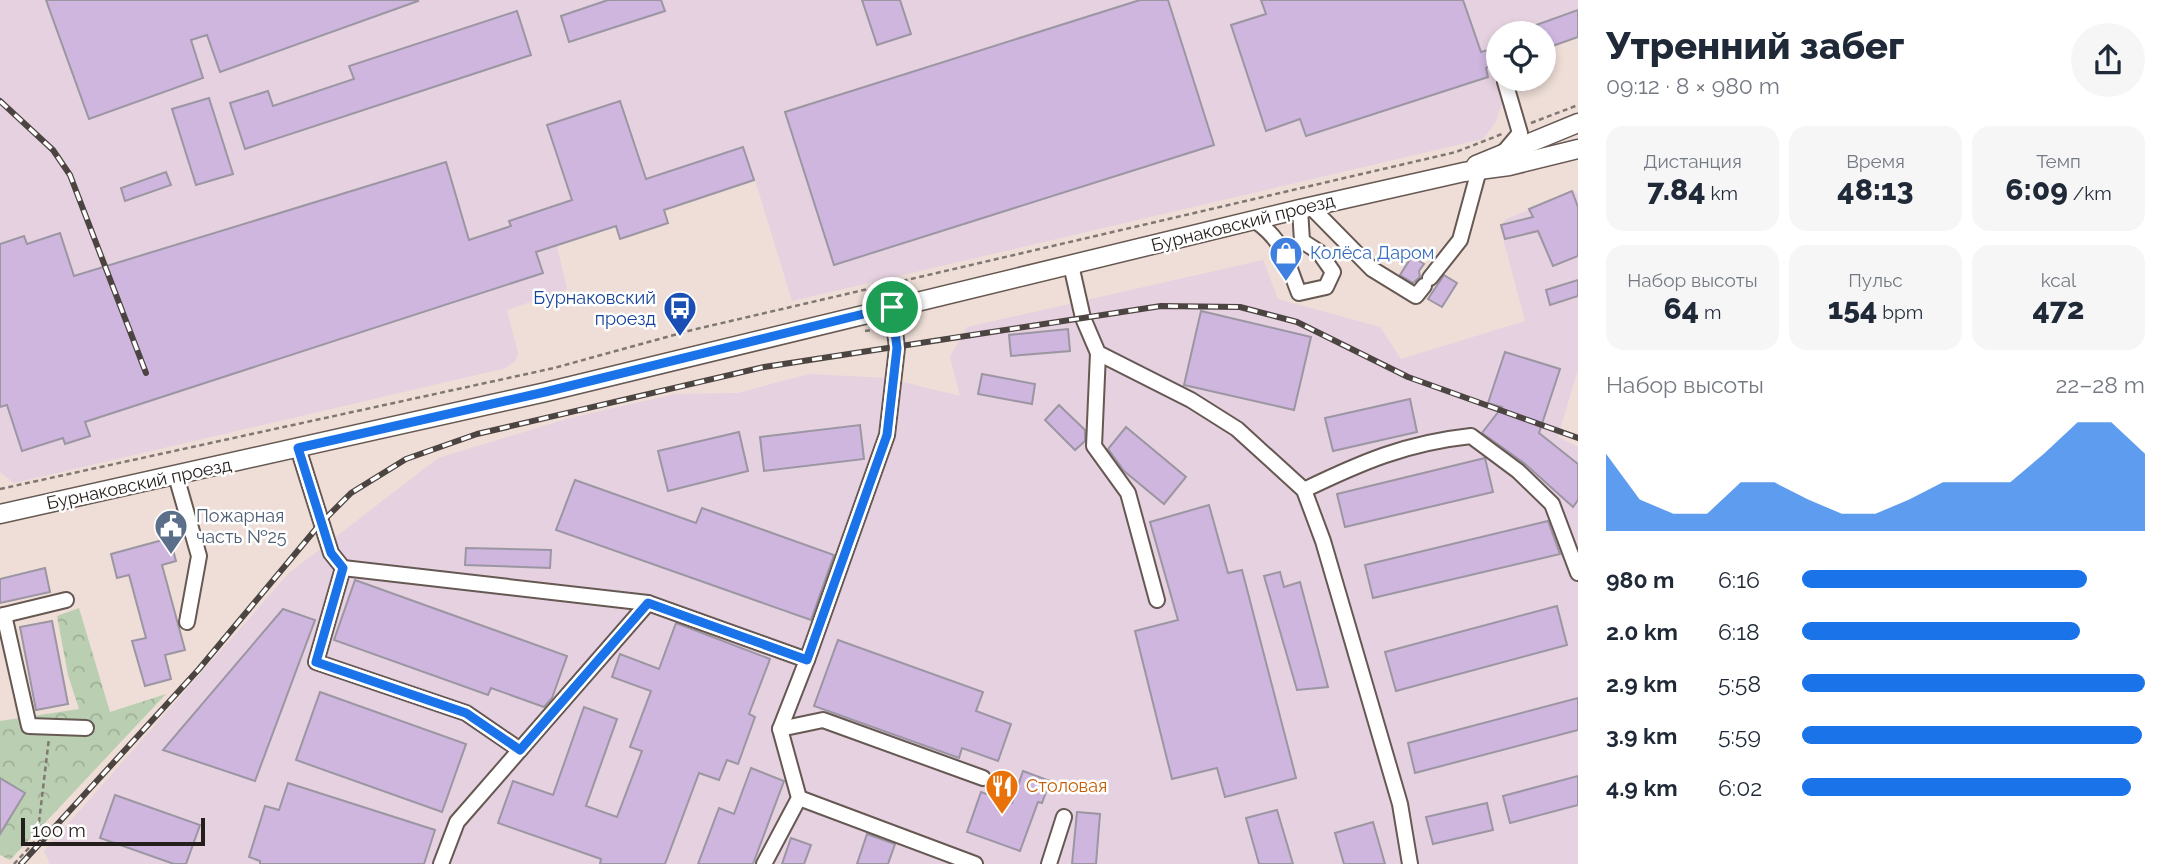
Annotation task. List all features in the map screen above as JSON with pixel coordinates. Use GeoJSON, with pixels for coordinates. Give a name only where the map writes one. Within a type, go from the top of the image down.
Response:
{"type":"FeatureCollection","features":[{"type":"Feature","properties":{"kind":"main road","name":"Бурнаковский проезд"},"geometry":{"type":"LineString","coordinates":[[0,514],[545,392],[1254,220],[1471,171],[1507,159],[1578,124]]}},
{"type":"Feature","properties":{"kind":"main road","name":"Бурнаковский проезд"},"geometry":{"type":"LineString","coordinates":[[1507,159],[1578,149]]}},
{"type":"Feature","properties":{"kind":"lane"},"geometry":{"type":"LineString","coordinates":[[1507,159],[1520,132],[1508,91]]}},
{"type":"Feature","properties":{"kind":"lane"},"geometry":{"type":"LineString","coordinates":[[1305,208],[1371,268],[1416,296],[1460,240],[1471,171]]}},
{"type":"Feature","properties":{"kind":"lane"},"geometry":{"type":"LineString","coordinates":[[1254,220],[1273,233],[1287,254],[1299,293],[1326,287],[1334,272],[1319,252],[1302,242],[1305,208]]}},
{"type":"Feature","properties":{"kind":"lane"},"geometry":{"type":"LineString","coordinates":[[1071,265],[1083,318],[1098,353],[1094,446],[1128,493],[1157,600]]}},
{"type":"Feature","properties":{"kind":"lane"},"geometry":{"type":"LineString","coordinates":[[764,864],[799,798],[780,729],[887,435],[897,348],[892,307]]}},
{"type":"Feature","properties":{"kind":"lane"},"geometry":{"type":"LineString","coordinates":[[1098,353],[1191,400],[1237,429],[1304,490],[1323,541],[1400,804],[1410,864]]}},
{"type":"Feature","properties":{"kind":"lane"},"geometry":{"type":"LineString","coordinates":[[1304,490],[1363,462],[1425,441],[1471,436],[1518,471],[1552,504],[1578,573]]}},
{"type":"Feature","properties":{"kind":"lane"},"geometry":{"type":"LineString","coordinates":[[298,448],[331,553],[343,568],[648,603],[807,660]]}},
{"type":"Feature","properties":{"kind":"lane"},"geometry":{"type":"LineString","coordinates":[[176,476],[199,556],[187,622]]}},
{"type":"Feature","properties":{"kind":"lane"},"geometry":{"type":"LineString","coordinates":[[343,568],[316,662],[466,713],[520,750]]}},
{"type":"Feature","properties":{"kind":"lane"},"geometry":{"type":"LineString","coordinates":[[66,600],[2,615],[29,726],[86,728]]}},
{"type":"Feature","properties":{"kind":"lane"},"geometry":{"type":"LineString","coordinates":[[441,864],[457,821],[648,603]]}},
{"type":"Feature","properties":{"kind":"lane"},"geometry":{"type":"LineString","coordinates":[[780,729],[823,720],[983,778]]}},
{"type":"Feature","properties":{"kind":"lane"},"geometry":{"type":"LineString","coordinates":[[799,798],[975,864]]}},
{"type":"Feature","properties":{"kind":"lane"},"geometry":{"type":"LineString","coordinates":[[1049,864],[1064,817]]}},
{"type":"Feature","properties":{"kind":"path"},"geometry":{"type":"LineString","coordinates":[[0,489],[554,368],[692,330],[1456,152],[1578,105]]}},
{"type":"Feature","properties":{"kind":"path"},"geometry":{"type":"LineString","coordinates":[[14,864],[37,839],[50,728]]}},
{"type":"Feature","properties":{"kind":"shaded area"},"geometry":{"type":"Polygon","coordinates":[[[0,0],[1578,0],[1578,34],[1556,41],[1556,21],[1486,21],[1486,91],[1499,91],[1502,104],[1495,123],[1483,139],[792,301],[755,180],[557,246],[567,289],[507,310],[518,353],[516,360],[506,368],[14,483],[0,472],[0,0]]]}},
{"type":"Feature","properties":{"kind":"shaded area"},"geometry":{"type":"Polygon","coordinates":[[[1574,191],[1578,195],[1578,369],[1558,437],[1578,447],[1578,864],[50,864],[44,851],[289,573],[438,458],[570,418],[675,394],[738,393],[809,374],[887,378],[960,396],[950,357],[967,327],[1263,260],[1278,299],[1380,327],[1401,359],[1525,321],[1500,227],[1506,219],[1574,191]]]}},
{"type":"Feature","properties":{"kind":"green space"},"geometry":{"type":"Polygon","coordinates":[[[79,608],[110,712],[166,694],[10,860],[0,855],[0,721],[79,709],[68,675],[57,616],[79,608]]]}},
{"type":"Feature","properties":{"kind":"building"},"geometry":{"type":"Polygon","coordinates":[[[46,0],[418,1],[220,72],[207,35],[191,40],[203,78],[89,119],[46,0]]]}},
{"type":"Feature","properties":{"kind":"building"},"geometry":{"type":"Polygon","coordinates":[[[608,0],[661,0],[665,11],[569,42],[561,16],[608,0]]]}},
{"type":"Feature","properties":{"kind":"building"},"geometry":{"type":"Polygon","coordinates":[[[862,0],[900,0],[911,34],[877,45],[862,0]]]}},
{"type":"Feature","properties":{"kind":"building"},"geometry":{"type":"Polygon","coordinates":[[[1140,0],[1168,0],[1214,145],[834,265],[785,112],[1140,0]]]}},
{"type":"Feature","properties":{"kind":"building"},"geometry":{"type":"Polygon","coordinates":[[[1261,0],[1463,0],[1481,52],[1486,51],[1486,78],[1306,136],[1300,119],[1266,131],[1231,25],[1266,14],[1261,0]]]}},
{"type":"Feature","properties":{"kind":"building"},"geometry":{"type":"Polygon","coordinates":[[[1578,10],[1578,37],[1556,45],[1556,21],[1547,21],[1578,10]]]}},
{"type":"Feature","properties":{"kind":"building"},"geometry":{"type":"Polygon","coordinates":[[[517,11],[531,55],[245,149],[230,103],[268,91],[273,106],[354,79],[349,66],[517,11]]]}},
{"type":"Feature","properties":{"kind":"building"},"geometry":{"type":"Polygon","coordinates":[[[209,98],[233,174],[196,185],[172,109],[209,98]]]}},
{"type":"Feature","properties":{"kind":"building"},"geometry":{"type":"Polygon","coordinates":[[[620,101],[646,179],[743,147],[754,180],[664,210],[668,223],[620,239],[616,226],[536,252],[543,273],[85,422],[90,436],[65,444],[63,438],[22,451],[7,405],[0,407],[0,244],[24,236],[27,244],[60,233],[74,276],[446,162],[469,240],[511,226],[509,221],[572,200],[547,125],[620,101]]]}},
{"type":"Feature","properties":{"kind":"building"},"geometry":{"type":"Polygon","coordinates":[[[166,172],[171,185],[125,201],[121,188],[166,172]]]}},
{"type":"Feature","properties":{"kind":"building"},"geometry":{"type":"Polygon","coordinates":[[[1572,191],[1578,207],[1578,256],[1553,266],[1538,231],[1505,239],[1501,225],[1533,217],[1529,209],[1572,191]]]}},
{"type":"Feature","properties":{"kind":"building"},"geometry":{"type":"Polygon","coordinates":[[[1412,256],[1424,264],[1419,271],[1420,277],[1413,283],[1400,275],[1412,256]]]}},
{"type":"Feature","properties":{"kind":"building"},"geometry":{"type":"Polygon","coordinates":[[[1444,275],[1457,283],[1442,307],[1428,299],[1444,275]]]}},
{"type":"Feature","properties":{"kind":"building"},"geometry":{"type":"Polygon","coordinates":[[[1578,280],[1578,296],[1550,305],[1546,290],[1578,280]]]}},
{"type":"Feature","properties":{"kind":"building"},"geometry":{"type":"Polygon","coordinates":[[[1201,311],[1311,337],[1294,410],[1184,385],[1201,311]]]}},
{"type":"Feature","properties":{"kind":"building"},"geometry":{"type":"Polygon","coordinates":[[[1068,329],[1070,351],[1011,356],[1009,335],[1068,329]]]}},
{"type":"Feature","properties":{"kind":"building"},"geometry":{"type":"Polygon","coordinates":[[[1505,352],[1560,369],[1539,433],[1578,464],[1578,500],[1573,507],[1524,463],[1482,433],[1502,407],[1488,403],[1505,352]]]}},
{"type":"Feature","properties":{"kind":"building"},"geometry":{"type":"Polygon","coordinates":[[[982,374],[1035,384],[1032,404],[978,394],[982,374]]]}},
{"type":"Feature","properties":{"kind":"building"},"geometry":{"type":"Polygon","coordinates":[[[1410,399],[1417,432],[1333,451],[1325,418],[1410,399]]]}},
{"type":"Feature","properties":{"kind":"building"},"geometry":{"type":"Polygon","coordinates":[[[1059,405],[1085,430],[1085,441],[1075,450],[1045,420],[1059,405]]]}},
{"type":"Feature","properties":{"kind":"building"},"geometry":{"type":"Polygon","coordinates":[[[860,425],[864,459],[764,471],[760,437],[860,425]]]}},
{"type":"Feature","properties":{"kind":"building"},"geometry":{"type":"Polygon","coordinates":[[[1126,427],[1186,477],[1164,504],[1124,471],[1108,449],[1126,427]]]}},
{"type":"Feature","properties":{"kind":"building"},"geometry":{"type":"Polygon","coordinates":[[[739,432],[748,471],[668,491],[658,451],[739,432]]]}},
{"type":"Feature","properties":{"kind":"building"},"geometry":{"type":"Polygon","coordinates":[[[1485,458],[1493,492],[1345,527],[1337,494],[1485,458]]]}},
{"type":"Feature","properties":{"kind":"building"},"geometry":{"type":"Polygon","coordinates":[[[575,480],[696,523],[702,508],[834,555],[811,620],[556,530],[575,480]]]}},
{"type":"Feature","properties":{"kind":"building"},"geometry":{"type":"Polygon","coordinates":[[[1209,505],[1228,573],[1242,570],[1296,778],[1225,797],[1217,768],[1172,779],[1135,631],[1178,620],[1150,522],[1209,505]]]}},
{"type":"Feature","properties":{"kind":"building"},"geometry":{"type":"Polygon","coordinates":[[[1548,521],[1560,554],[1373,598],[1365,565],[1548,521]]]}},
{"type":"Feature","properties":{"kind":"building"},"geometry":{"type":"Polygon","coordinates":[[[170,538],[176,561],[162,565],[185,650],[165,655],[171,679],[145,686],[132,641],[146,638],[129,575],[117,578],[111,554],[170,538]]]}},
{"type":"Feature","properties":{"kind":"building"},"geometry":{"type":"Polygon","coordinates":[[[466,548],[551,550],[550,568],[465,565],[466,548]]]}},
{"type":"Feature","properties":{"kind":"building"},"geometry":{"type":"Polygon","coordinates":[[[45,568],[50,592],[0,603],[0,579],[45,568]]]}},
{"type":"Feature","properties":{"kind":"building"},"geometry":{"type":"Polygon","coordinates":[[[1280,572],[1284,587],[1300,582],[1328,687],[1297,690],[1264,576],[1280,572]]]}},
{"type":"Feature","properties":{"kind":"building"},"geometry":{"type":"Polygon","coordinates":[[[355,580],[567,656],[552,698],[544,707],[491,688],[488,695],[334,640],[355,580]]]}},
{"type":"Feature","properties":{"kind":"building"},"geometry":{"type":"Polygon","coordinates":[[[1557,606],[1567,645],[1396,691],[1385,652],[1557,606]]]}},
{"type":"Feature","properties":{"kind":"building"},"geometry":{"type":"Polygon","coordinates":[[[283,609],[315,620],[255,781],[163,750],[283,609]]]}},
{"type":"Feature","properties":{"kind":"building"},"geometry":{"type":"Polygon","coordinates":[[[52,621],[68,704],[36,710],[20,627],[52,621]]]}},
{"type":"Feature","properties":{"kind":"building"},"geometry":{"type":"Polygon","coordinates":[[[676,623],[770,659],[749,714],[755,717],[738,764],[727,760],[719,780],[699,773],[665,864],[600,864],[601,859],[498,823],[513,781],[553,795],[584,707],[617,719],[586,806],[617,817],[642,751],[630,747],[651,691],[612,677],[620,654],[659,669],[676,623]]]}},
{"type":"Feature","properties":{"kind":"building"},"geometry":{"type":"Polygon","coordinates":[[[838,640],[983,692],[976,711],[1011,724],[998,761],[962,748],[959,758],[814,706],[838,640]]]}},
{"type":"Feature","properties":{"kind":"building"},"geometry":{"type":"Polygon","coordinates":[[[320,692],[466,744],[442,812],[296,760],[320,692]]]}},
{"type":"Feature","properties":{"kind":"building"},"geometry":{"type":"Polygon","coordinates":[[[1578,698],[1578,730],[1415,773],[1408,743],[1578,698]]]}},
{"type":"Feature","properties":{"kind":"building"},"geometry":{"type":"Polygon","coordinates":[[[751,768],[784,781],[753,864],[698,864],[719,808],[734,814],[751,768]]]}},
{"type":"Feature","properties":{"kind":"building"},"geometry":{"type":"Polygon","coordinates":[[[1023,771],[1050,781],[1042,803],[1038,802],[1020,851],[967,832],[981,792],[1012,803],[1023,771]]]}},
{"type":"Feature","properties":{"kind":"building"},"geometry":{"type":"Polygon","coordinates":[[[1578,776],[1578,805],[1510,823],[1503,796],[1578,776]]]}},
{"type":"Feature","properties":{"kind":"building"},"geometry":{"type":"Polygon","coordinates":[[[0,778],[25,793],[0,834],[0,778]]]}},
{"type":"Feature","properties":{"kind":"building"},"geometry":{"type":"Polygon","coordinates":[[[288,783],[435,830],[424,864],[260,864],[260,861],[249,857],[265,806],[279,810],[288,783]]]}},
{"type":"Feature","properties":{"kind":"building"},"geometry":{"type":"Polygon","coordinates":[[[115,795],[200,825],[186,864],[174,864],[100,838],[115,795]]]}},
{"type":"Feature","properties":{"kind":"building"},"geometry":{"type":"Polygon","coordinates":[[[1487,803],[1493,830],[1433,844],[1426,817],[1487,803]]]}},
{"type":"Feature","properties":{"kind":"building"},"geometry":{"type":"Polygon","coordinates":[[[1277,810],[1293,864],[1259,864],[1246,818],[1277,810]]]}},
{"type":"Feature","properties":{"kind":"building"},"geometry":{"type":"Polygon","coordinates":[[[1077,812],[1100,814],[1096,864],[1072,864],[1077,812]]]}},
{"type":"Feature","properties":{"kind":"building"},"geometry":{"type":"Polygon","coordinates":[[[1373,822],[1385,864],[1344,864],[1335,833],[1373,822]]]}},
{"type":"Feature","properties":{"kind":"building"},"geometry":{"type":"Polygon","coordinates":[[[867,834],[895,844],[888,864],[857,864],[867,834]]]}},
{"type":"Feature","properties":{"kind":"building"},"geometry":{"type":"Polygon","coordinates":[[[791,838],[811,845],[804,864],[782,864],[791,838]]]}},
{"type":"Feature","properties":{"kind":"railway"},"geometry":{"type":"LineString","coordinates":[[0,101],[53,150],[70,175],[146,373]]}},
{"type":"Feature","properties":{"kind":"railway"},"geometry":{"type":"LineString","coordinates":[[21,864],[199,669],[320,524],[351,493],[406,459],[477,434],[764,367],[1161,306],[1240,307],[1297,322],[1408,377],[1578,438]]}},
{"type":"Feature","properties":{"kind":"place","name":"Колёса Даром"},"geometry":{"type":"Point","coordinates":[1286,283]}},
{"type":"Feature","properties":{"kind":"place","name":"Бурнаковский проезд"},"geometry":{"type":"Point","coordinates":[680,338]}},
{"type":"Feature","properties":{"kind":"place","name":"Пожарная часть №25"},"geometry":{"type":"Point","coordinates":[171,556]}},
{"type":"Feature","properties":{"kind":"place","name":"Столовая"},"geometry":{"type":"Point","coordinates":[1002,816]}},
{"type":"Feature","properties":{"kind":"route"},"geometry":{"type":"LineString","coordinates":[[892,307],[897,369],[891,391],[887,435],[807,660],[648,603],[520,750],[466,713],[316,662],[343,568],[331,553],[320,524],[298,448],[545,392],[892,307]]}}]}
